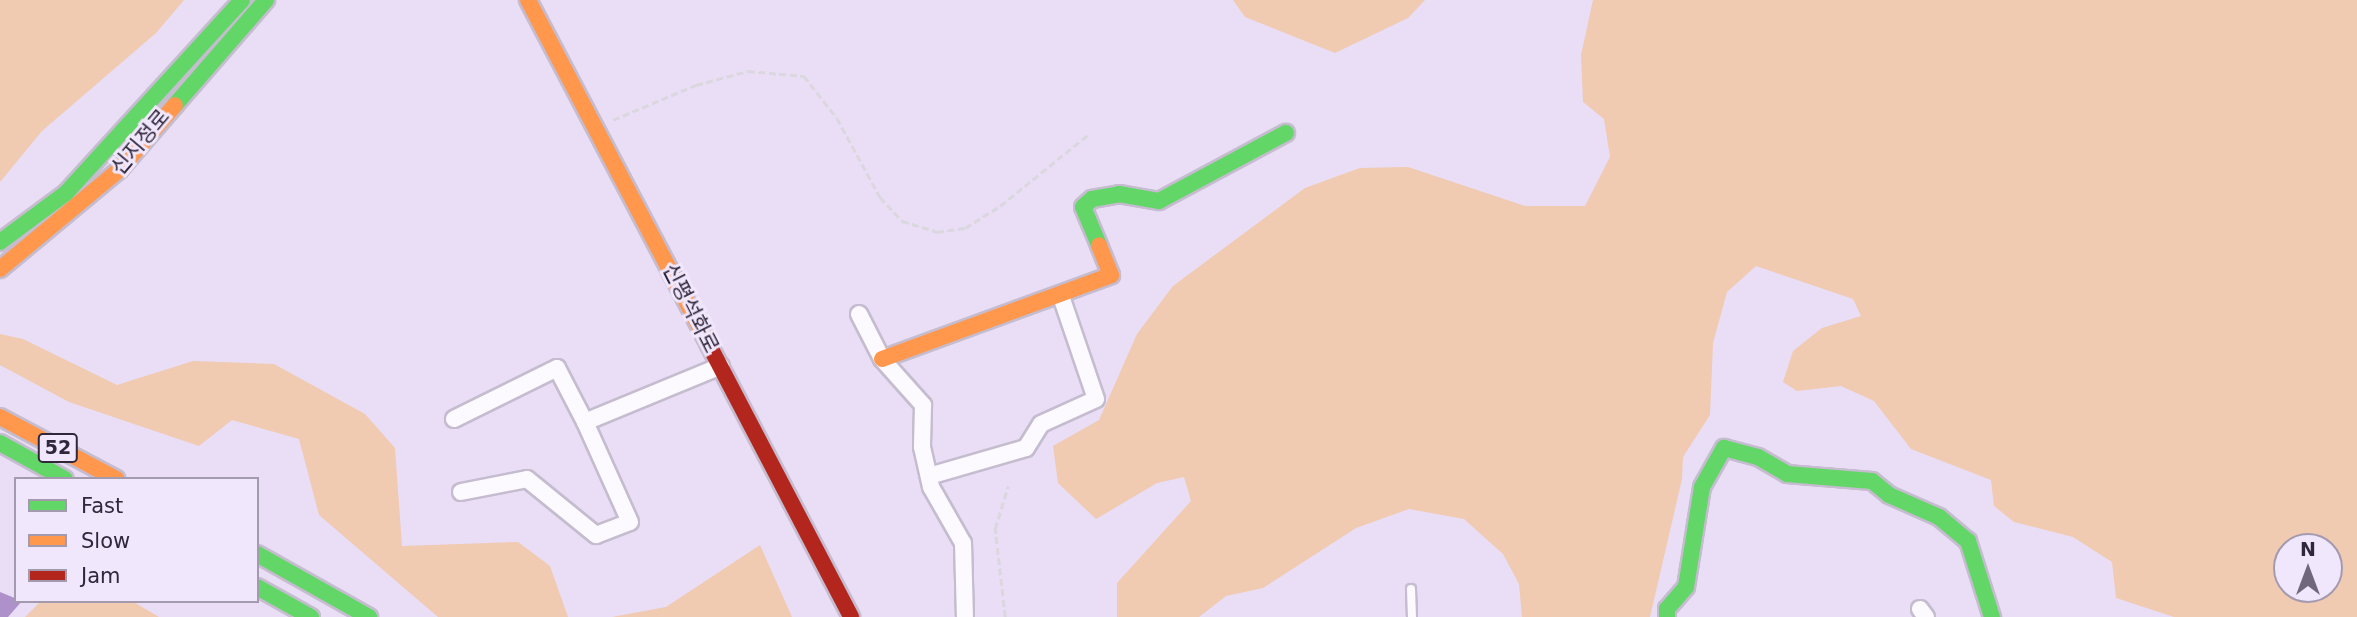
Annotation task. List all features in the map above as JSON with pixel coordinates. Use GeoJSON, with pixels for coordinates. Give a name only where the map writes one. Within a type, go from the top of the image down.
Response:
{"type":"FeatureCollection","features":[{"type":"Feature","properties":{"kind":"main road","name":"신지정로"},"geometry":{"type":"LineString","coordinates":[[0,242],[66,193],[243,0]]}},
{"type":"Feature","properties":{"kind":"main road","name":"신지정로"},"geometry":{"type":"LineString","coordinates":[[0,269],[120,169],[266,0]]}},
{"type":"Feature","properties":{"kind":"main road","name":"신평석화로"},"geometry":{"type":"LineString","coordinates":[[528,0],[597,127],[851,617]]}},
{"type":"Feature","properties":{"kind":"main road"},"geometry":{"type":"LineString","coordinates":[[882,359],[1060,296],[1111,275],[1083,207],[1092,200],[1119,194],[1159,201],[1286,133]]}},
{"type":"Feature","properties":{"kind":"main road","name":"52"},"geometry":{"type":"LineString","coordinates":[[0,417],[112,477]]}},
{"type":"Feature","properties":{"kind":"main road","name":"52"},"geometry":{"type":"LineString","coordinates":[[0,443],[61,477]]}},
{"type":"Feature","properties":{"kind":"main road"},"geometry":{"type":"LineString","coordinates":[[1667,617],[1667,609],[1686,587],[1702,487],[1724,448],[1758,457],[1787,474],[1872,481],[1889,495],[1938,517],[1968,541],[1992,617]]}},
{"type":"Feature","properties":{"kind":"main road"},"geometry":{"type":"LineString","coordinates":[[259,555],[369,617]]}},
{"type":"Feature","properties":{"kind":"main road"},"geometry":{"type":"LineString","coordinates":[[259,588],[311,617]]}},
{"type":"Feature","properties":{"kind":"street"},"geometry":{"type":"LineString","coordinates":[[929,476],[1026,448],[1041,424],[1096,399],[1060,296]]}},
{"type":"Feature","properties":{"kind":"street"},"geometry":{"type":"LineString","coordinates":[[859,314],[882,359],[923,405],[922,447],[929,476],[963,544],[965,617]]}},
{"type":"Feature","properties":{"kind":"street"},"geometry":{"type":"LineString","coordinates":[[585,422],[721,366]]}},
{"type":"Feature","properties":{"kind":"street"},"geometry":{"type":"LineString","coordinates":[[454,419],[557,368],[585,422],[630,522],[596,535],[527,479],[461,492]]}},
{"type":"Feature","properties":{"kind":"lane"},"geometry":{"type":"LineString","coordinates":[[1411,589],[1412,617]]}},
{"type":"Feature","properties":{"kind":"path"},"geometry":{"type":"LineString","coordinates":[[597,127],[696,85],[748,71],[804,76],[837,118],[880,197],[902,222],[937,232],[965,228],[1000,206],[1090,134]]}},
{"type":"Feature","properties":{"kind":"path"},"geometry":{"type":"LineString","coordinates":[[1005,617],[995,529],[1008,486]]}},
{"type":"Feature","properties":{"kind":"shaded area"},"geometry":{"type":"Polygon","coordinates":[[[0,0],[184,0],[156,33],[42,131],[0,182],[0,0]]]}},
{"type":"Feature","properties":{"kind":"shaded area"},"geometry":{"type":"Polygon","coordinates":[[[1233,0],[1425,0],[1408,18],[1335,53],[1245,17],[1233,0]]]}},
{"type":"Feature","properties":{"kind":"shaded area"},"geometry":{"type":"Polygon","coordinates":[[[1593,0],[2357,0],[2357,617],[2174,617],[2116,598],[2112,562],[2073,537],[2014,522],[1994,506],[1991,480],[1911,449],[1874,401],[1841,386],[1797,391],[1783,382],[1793,351],[1822,328],[1861,316],[1853,299],[1756,266],[1727,292],[1713,343],[1710,415],[1683,457],[1682,479],[1650,617],[1522,617],[1519,584],[1503,554],[1464,519],[1409,509],[1356,528],[1263,588],[1226,596],[1199,617],[1117,617],[1117,583],[1191,501],[1184,477],[1157,483],[1096,519],[1058,483],[1053,446],[1099,420],[1137,334],[1173,286],[1305,188],[1360,168],[1408,167],[1525,206],[1585,206],[1610,157],[1604,119],[1583,102],[1581,55],[1593,0]]]}},
{"type":"Feature","properties":{"kind":"shaded area"},"geometry":{"type":"Polygon","coordinates":[[[0,334],[23,339],[117,385],[193,361],[274,364],[365,414],[395,448],[402,546],[518,542],[550,566],[568,617],[438,617],[319,515],[299,439],[232,420],[199,446],[69,402],[0,365],[0,334]]]}},
{"type":"Feature","properties":{"kind":"shaded area"},"geometry":{"type":"Polygon","coordinates":[[[760,545],[792,617],[612,617],[666,607],[760,545]]]}},
{"type":"Feature","properties":{"kind":"shaded area"},"geometry":{"type":"Polygon","coordinates":[[[0,592],[14,598],[14,603],[20,603],[8,617],[0,617],[0,592]]]}},
{"type":"Feature","properties":{"kind":"shaded area"},"geometry":{"type":"Polygon","coordinates":[[[39,603],[135,603],[159,617],[25,617],[39,603]]]}},
{"type":"Feature","properties":{"kind":"traffic: fast"},"geometry":{"type":"LineString","coordinates":[[0,242],[66,193],[242,0]]}},
{"type":"Feature","properties":{"kind":"traffic: fast"},"geometry":{"type":"LineString","coordinates":[[175,105],[266,0]]}},
{"type":"Feature","properties":{"kind":"traffic: fast"},"geometry":{"type":"LineString","coordinates":[[1099,245],[1083,207],[1092,199],[1119,194],[1159,201],[1286,133]]}},
{"type":"Feature","properties":{"kind":"traffic: fast"},"geometry":{"type":"LineString","coordinates":[[0,443],[61,477]]}},
{"type":"Feature","properties":{"kind":"traffic: fast"},"geometry":{"type":"LineString","coordinates":[[1667,617],[1667,609],[1686,587],[1702,487],[1724,448],[1758,457],[1787,474],[1872,481],[1889,495],[1939,517],[1968,541],[1992,617]]}},
{"type":"Feature","properties":{"kind":"traffic: fast"},"geometry":{"type":"LineString","coordinates":[[259,555],[369,617]]}},
{"type":"Feature","properties":{"kind":"traffic: fast"},"geometry":{"type":"LineString","coordinates":[[259,588],[311,617]]}},
{"type":"Feature","properties":{"kind":"traffic: slow"},"geometry":{"type":"LineString","coordinates":[[528,0],[709,345]]}},
{"type":"Feature","properties":{"kind":"traffic: slow"},"geometry":{"type":"LineString","coordinates":[[0,269],[120,169],[175,105]]}},
{"type":"Feature","properties":{"kind":"traffic: slow"},"geometry":{"type":"LineString","coordinates":[[882,359],[1111,275],[1099,245]]}},
{"type":"Feature","properties":{"kind":"traffic: slow"},"geometry":{"type":"LineString","coordinates":[[0,417],[112,477]]}},
{"type":"Feature","properties":{"kind":"traffic: jam"},"geometry":{"type":"LineString","coordinates":[[709,345],[851,617]]}}]}
